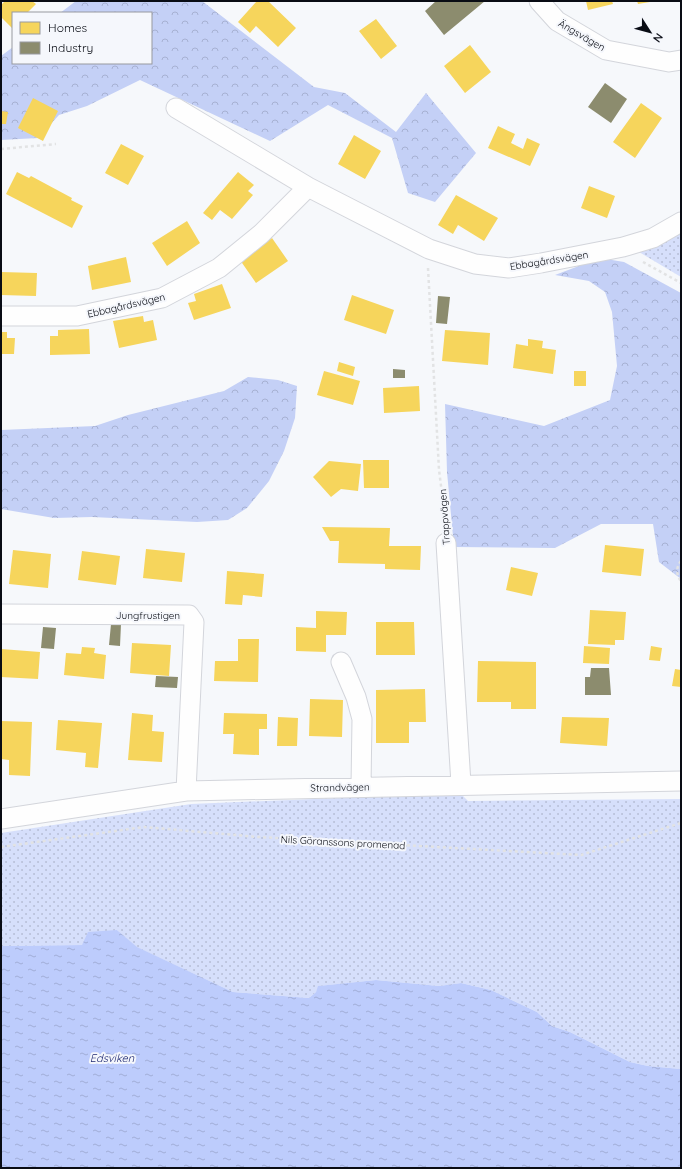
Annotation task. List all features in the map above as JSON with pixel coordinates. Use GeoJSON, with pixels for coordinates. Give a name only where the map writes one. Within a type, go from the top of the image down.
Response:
{"type":"FeatureCollection","features":[{"type":"Feature","properties":{"kind":"street","name":"Ängsvägen"},"geometry":{"type":"LineString","coordinates":[[538,1],[557,22],[606,50],[669,62],[681,60]]}},
{"type":"Feature","properties":{"kind":"street","name":"Ebbagårdsvägen"},"geometry":{"type":"LineString","coordinates":[[176,108],[308,187],[428,249],[475,264],[510,268],[622,247],[653,238],[681,222]]}},
{"type":"Feature","properties":{"kind":"street","name":"Ebbagårdsvägen"},"geometry":{"type":"LineString","coordinates":[[1,316],[78,316],[162,298],[219,268],[261,234],[308,187]]}},
{"type":"Feature","properties":{"kind":"street","name":"Trappvägen"},"geometry":{"type":"LineString","coordinates":[[446,543],[461,784]]}},
{"type":"Feature","properties":{"kind":"street","name":"Jungfrustigen"},"geometry":{"type":"LineString","coordinates":[[1,614],[189,615],[194,622],[186,791]]}},
{"type":"Feature","properties":{"kind":"street"},"geometry":{"type":"LineString","coordinates":[[341,662],[356,697],[362,719],[361,787]]}},
{"type":"Feature","properties":{"kind":"street","name":"Strandvägen"},"geometry":{"type":"LineString","coordinates":[[1,819],[186,791],[461,784],[681,781]]}},
{"type":"Feature","properties":{"kind":"path"},"geometry":{"type":"LineString","coordinates":[[1,149],[56,144]]}},
{"type":"Feature","properties":{"kind":"path"},"geometry":{"type":"LineString","coordinates":[[622,247],[640,260],[681,283]]}},
{"type":"Feature","properties":{"kind":"path","name":"Trappvägen"},"geometry":{"type":"LineString","coordinates":[[428,249],[439,470],[446,524],[446,543]]}},
{"type":"Feature","properties":{"kind":"path"},"geometry":{"type":"LineString","coordinates":[[681,561],[677,570],[678,577],[681,582]]}},
{"type":"Feature","properties":{"kind":"path","name":"Nils Göranssons promenad"},"geometry":{"type":"LineString","coordinates":[[1,847],[144,827],[258,837],[581,855],[681,823]]}},
{"type":"Feature","properties":{"kind":"green space"},"geometry":{"type":"Polygon","coordinates":[[[76,1],[202,1],[314,87],[345,93],[396,132],[426,93],[476,153],[435,202],[408,193],[392,138],[328,105],[270,141],[140,80],[87,106],[59,115],[38,138],[1,140],[1,56],[12,48],[12,64],[152,64],[152,12],[61,12],[76,1]]]}},
{"type":"Feature","properties":{"kind":"green space"},"geometry":{"type":"Polygon","coordinates":[[[600,258],[624,262],[681,293],[681,579],[659,562],[653,524],[601,524],[555,548],[454,547],[447,472],[445,404],[544,426],[610,400],[617,366],[612,312],[605,292],[589,281],[555,275],[600,258]]]}},
{"type":"Feature","properties":{"kind":"green space"},"geometry":{"type":"Polygon","coordinates":[[[248,377],[278,380],[297,386],[295,418],[284,451],[269,481],[247,508],[228,520],[197,522],[92,517],[54,518],[1,509],[1,430],[95,426],[128,415],[224,391],[248,377]]]}},
{"type":"Feature","properties":{"kind":"shaded area"},"geometry":{"type":"Polygon","coordinates":[[[681,228],[681,277],[634,249],[681,228]]]}},
{"type":"Feature","properties":{"kind":"shaded area"},"geometry":{"type":"Polygon","coordinates":[[[460,793],[468,801],[681,799],[681,1069],[648,1066],[630,1062],[570,1032],[552,1026],[537,1012],[491,990],[461,983],[439,986],[376,980],[319,986],[316,992],[309,998],[233,992],[136,947],[117,930],[82,945],[1,946],[1,833],[191,804],[460,793]]]}},
{"type":"Feature","properties":{"kind":"water","name":"Edsviken"},"geometry":{"type":"Polygon","coordinates":[[[117,930],[137,947],[233,992],[309,998],[316,992],[318,986],[376,980],[439,986],[461,983],[491,990],[537,1012],[552,1026],[570,1032],[630,1062],[648,1066],[681,1069],[681,1168],[1,1168],[1,946],[82,945],[88,932],[117,930]]]}},
{"type":"Feature","properties":{"kind":"building: Homes"},"geometry":{"type":"Polygon","coordinates":[[[5,1],[32,1],[36,4],[28,12],[12,12],[12,28],[1,17],[1,5],[5,1]]]}},
{"type":"Feature","properties":{"kind":"building: Homes"},"geometry":{"type":"Polygon","coordinates":[[[257,1],[268,1],[296,28],[278,47],[256,26],[250,33],[238,22],[257,1]]]}},
{"type":"Feature","properties":{"kind":"building: Homes"},"geometry":{"type":"Polygon","coordinates":[[[586,1],[612,1],[613,4],[588,10],[586,1]]]}},
{"type":"Feature","properties":{"kind":"building: Homes"},"geometry":{"type":"Polygon","coordinates":[[[637,1],[650,1],[650,2],[638,4],[637,1]]]}},
{"type":"Feature","properties":{"kind":"building: Homes"},"geometry":{"type":"Polygon","coordinates":[[[376,19],[397,46],[381,59],[359,31],[376,19]]]}},
{"type":"Feature","properties":{"kind":"building: Homes"},"geometry":{"type":"Polygon","coordinates":[[[470,45],[491,72],[465,93],[444,66],[470,45]]]}},
{"type":"Feature","properties":{"kind":"building: Homes"},"geometry":{"type":"Polygon","coordinates":[[[33,98],[58,111],[43,141],[18,128],[33,98]]]}},
{"type":"Feature","properties":{"kind":"building: Homes"},"geometry":{"type":"Polygon","coordinates":[[[641,103],[662,118],[635,158],[613,142],[641,103]]]}},
{"type":"Feature","properties":{"kind":"building: Homes"},"geometry":{"type":"Polygon","coordinates":[[[1,111],[8,112],[6,124],[1,124],[1,111]]]}},
{"type":"Feature","properties":{"kind":"building: Homes"},"geometry":{"type":"Polygon","coordinates":[[[498,126],[515,134],[511,143],[523,149],[527,138],[540,144],[530,166],[488,148],[498,126]]]}},
{"type":"Feature","properties":{"kind":"building: Homes"},"geometry":{"type":"Polygon","coordinates":[[[354,135],[381,151],[365,179],[338,164],[354,135]]]}},
{"type":"Feature","properties":{"kind":"building: Homes"},"geometry":{"type":"Polygon","coordinates":[[[121,144],[144,156],[128,185],[105,173],[121,144]]]}},
{"type":"Feature","properties":{"kind":"building: Homes"},"geometry":{"type":"Polygon","coordinates":[[[17,172],[29,178],[31,176],[72,198],[71,200],[83,206],[72,228],[6,194],[17,172]]]}},
{"type":"Feature","properties":{"kind":"building: Homes"},"geometry":{"type":"Polygon","coordinates":[[[238,172],[254,185],[248,191],[253,195],[232,219],[220,210],[212,220],[203,213],[238,172]]]}},
{"type":"Feature","properties":{"kind":"building: Homes"},"geometry":{"type":"Polygon","coordinates":[[[589,186],[615,196],[607,218],[581,208],[589,186]]]}},
{"type":"Feature","properties":{"kind":"building: Homes"},"geometry":{"type":"Polygon","coordinates":[[[456,195],[498,218],[484,241],[458,225],[453,234],[438,225],[456,195]]]}},
{"type":"Feature","properties":{"kind":"building: Homes"},"geometry":{"type":"Polygon","coordinates":[[[187,221],[200,243],[167,266],[152,243],[187,221]]]}},
{"type":"Feature","properties":{"kind":"building: Homes"},"geometry":{"type":"Polygon","coordinates":[[[272,238],[288,261],[256,283],[240,260],[272,238]]]}},
{"type":"Feature","properties":{"kind":"building: Homes"},"geometry":{"type":"Polygon","coordinates":[[[126,257],[131,282],[92,290],[88,266],[126,257]]]}},
{"type":"Feature","properties":{"kind":"building: Homes"},"geometry":{"type":"Polygon","coordinates":[[[1,272],[37,273],[36,296],[1,295],[1,272]]]}},
{"type":"Feature","properties":{"kind":"building: Homes"},"geometry":{"type":"Polygon","coordinates":[[[222,284],[231,308],[194,320],[188,303],[196,301],[194,294],[222,284]]]}},
{"type":"Feature","properties":{"kind":"building: Homes"},"geometry":{"type":"Polygon","coordinates":[[[352,295],[394,310],[386,334],[344,320],[352,295]]]}},
{"type":"Feature","properties":{"kind":"building: Homes"},"geometry":{"type":"Polygon","coordinates":[[[143,316],[144,322],[153,320],[157,340],[119,348],[113,321],[143,316]]]}},
{"type":"Feature","properties":{"kind":"building: Homes"},"geometry":{"type":"Polygon","coordinates":[[[89,329],[90,354],[50,355],[50,336],[58,336],[58,330],[89,329]]]}},
{"type":"Feature","properties":{"kind":"building: Homes"},"geometry":{"type":"Polygon","coordinates":[[[445,330],[490,333],[488,365],[442,361],[445,330]]]}},
{"type":"Feature","properties":{"kind":"building: Homes"},"geometry":{"type":"Polygon","coordinates":[[[1,332],[7,332],[7,338],[15,338],[14,354],[1,354],[1,332]]]}},
{"type":"Feature","properties":{"kind":"building: Homes"},"geometry":{"type":"Polygon","coordinates":[[[528,339],[543,341],[542,348],[556,350],[553,374],[513,368],[516,344],[528,346],[528,339]]]}},
{"type":"Feature","properties":{"kind":"building: Homes"},"geometry":{"type":"Polygon","coordinates":[[[339,362],[355,367],[353,376],[337,371],[339,362]]]}},
{"type":"Feature","properties":{"kind":"building: Homes"},"geometry":{"type":"Polygon","coordinates":[[[324,371],[360,381],[353,405],[317,395],[324,371]]]}},
{"type":"Feature","properties":{"kind":"building: Homes"},"geometry":{"type":"Polygon","coordinates":[[[574,371],[586,371],[586,386],[574,386],[574,371]]]}},
{"type":"Feature","properties":{"kind":"building: Homes"},"geometry":{"type":"Polygon","coordinates":[[[419,386],[420,411],[384,413],[383,388],[419,386]]]}},
{"type":"Feature","properties":{"kind":"building: Homes"},"geometry":{"type":"Polygon","coordinates":[[[363,460],[389,460],[389,488],[364,488],[363,460]]]}},
{"type":"Feature","properties":{"kind":"building: Homes"},"geometry":{"type":"Polygon","coordinates":[[[329,461],[361,464],[358,491],[341,489],[331,497],[313,477],[329,461]]]}},
{"type":"Feature","properties":{"kind":"building: Homes"},"geometry":{"type":"Polygon","coordinates":[[[322,527],[390,528],[389,546],[421,546],[420,570],[385,569],[385,564],[338,563],[339,541],[330,541],[322,527]]]}},
{"type":"Feature","properties":{"kind":"building: Homes"},"geometry":{"type":"Polygon","coordinates":[[[605,545],[644,549],[641,576],[602,572],[605,545]]]}},
{"type":"Feature","properties":{"kind":"building: Homes"},"geometry":{"type":"Polygon","coordinates":[[[146,549],[185,553],[182,582],[143,578],[146,549]]]}},
{"type":"Feature","properties":{"kind":"building: Homes"},"geometry":{"type":"Polygon","coordinates":[[[13,550],[51,554],[48,588],[9,584],[13,550]]]}},
{"type":"Feature","properties":{"kind":"building: Homes"},"geometry":{"type":"Polygon","coordinates":[[[82,551],[120,556],[116,585],[78,580],[82,551]]]}},
{"type":"Feature","properties":{"kind":"building: Homes"},"geometry":{"type":"Polygon","coordinates":[[[511,567],[538,573],[532,596],[506,590],[511,567]]]}},
{"type":"Feature","properties":{"kind":"building: Homes"},"geometry":{"type":"Polygon","coordinates":[[[227,571],[264,574],[262,597],[243,595],[242,605],[225,604],[227,571]]]}},
{"type":"Feature","properties":{"kind":"building: Homes"},"geometry":{"type":"Polygon","coordinates":[[[590,610],[626,612],[624,640],[615,640],[615,645],[588,644],[590,610]]]}},
{"type":"Feature","properties":{"kind":"building: Homes"},"geometry":{"type":"Polygon","coordinates":[[[316,611],[347,612],[346,635],[326,635],[326,652],[296,651],[296,627],[316,628],[316,611]]]}},
{"type":"Feature","properties":{"kind":"building: Homes"},"geometry":{"type":"Polygon","coordinates":[[[376,622],[414,622],[415,655],[376,655],[376,622]]]}},
{"type":"Feature","properties":{"kind":"building: Homes"},"geometry":{"type":"Polygon","coordinates":[[[238,639],[259,639],[258,682],[214,681],[215,661],[238,661],[238,639]]]}},
{"type":"Feature","properties":{"kind":"building: Homes"},"geometry":{"type":"Polygon","coordinates":[[[132,643],[171,645],[169,676],[130,673],[132,643]]]}},
{"type":"Feature","properties":{"kind":"building: Homes"},"geometry":{"type":"Polygon","coordinates":[[[584,646],[610,648],[609,664],[583,663],[584,646]]]}},
{"type":"Feature","properties":{"kind":"building: Homes"},"geometry":{"type":"Polygon","coordinates":[[[651,646],[662,648],[660,661],[649,660],[651,646]]]}},
{"type":"Feature","properties":{"kind":"building: Homes"},"geometry":{"type":"Polygon","coordinates":[[[82,647],[95,648],[94,653],[106,655],[104,679],[64,675],[66,653],[81,654],[82,647]]]}},
{"type":"Feature","properties":{"kind":"building: Homes"},"geometry":{"type":"Polygon","coordinates":[[[1,649],[40,652],[38,679],[1,677],[1,649]]]}},
{"type":"Feature","properties":{"kind":"building: Homes"},"geometry":{"type":"Polygon","coordinates":[[[478,661],[536,662],[536,709],[511,709],[511,702],[477,702],[478,661]]]}},
{"type":"Feature","properties":{"kind":"building: Homes"},"geometry":{"type":"Polygon","coordinates":[[[675,669],[681,670],[681,687],[672,686],[675,669]]]}},
{"type":"Feature","properties":{"kind":"building: Homes"},"geometry":{"type":"Polygon","coordinates":[[[425,689],[426,722],[409,722],[409,743],[376,743],[376,690],[425,689]]]}},
{"type":"Feature","properties":{"kind":"building: Homes"},"geometry":{"type":"Polygon","coordinates":[[[310,699],[343,700],[342,737],[309,736],[310,699]]]}},
{"type":"Feature","properties":{"kind":"building: Homes"},"geometry":{"type":"Polygon","coordinates":[[[132,713],[153,715],[152,731],[164,732],[162,762],[128,760],[132,713]]]}},
{"type":"Feature","properties":{"kind":"building: Homes"},"geometry":{"type":"Polygon","coordinates":[[[224,713],[267,714],[267,729],[259,729],[259,755],[233,754],[234,734],[223,734],[224,713]]]}},
{"type":"Feature","properties":{"kind":"building: Homes"},"geometry":{"type":"Polygon","coordinates":[[[278,717],[298,718],[297,746],[277,746],[278,717]]]}},
{"type":"Feature","properties":{"kind":"building: Homes"},"geometry":{"type":"Polygon","coordinates":[[[562,717],[609,718],[607,746],[560,743],[562,717]]]}},
{"type":"Feature","properties":{"kind":"building: Homes"},"geometry":{"type":"Polygon","coordinates":[[[58,720],[102,723],[98,768],[85,767],[86,753],[56,750],[58,720]]]}},
{"type":"Feature","properties":{"kind":"building: Homes"},"geometry":{"type":"Polygon","coordinates":[[[1,721],[32,722],[30,776],[9,775],[9,760],[1,759],[1,721]]]}},
{"type":"Feature","properties":{"kind":"building: Industry"},"geometry":{"type":"Polygon","coordinates":[[[436,1],[485,1],[444,35],[425,11],[436,1]]]}},
{"type":"Feature","properties":{"kind":"building: Industry"},"geometry":{"type":"Polygon","coordinates":[[[605,83],[627,99],[611,123],[588,107],[605,83]]]}},
{"type":"Feature","properties":{"kind":"building: Industry"},"geometry":{"type":"Polygon","coordinates":[[[438,296],[450,297],[447,324],[436,323],[438,296]]]}},
{"type":"Feature","properties":{"kind":"building: Industry"},"geometry":{"type":"Polygon","coordinates":[[[393,369],[405,370],[405,378],[393,378],[393,369]]]}},
{"type":"Feature","properties":{"kind":"building: Industry"},"geometry":{"type":"Polygon","coordinates":[[[111,624],[121,624],[120,646],[109,645],[111,624]]]}},
{"type":"Feature","properties":{"kind":"building: Industry"},"geometry":{"type":"Polygon","coordinates":[[[43,627],[56,628],[54,649],[41,648],[43,627]]]}},
{"type":"Feature","properties":{"kind":"building: Industry"},"geometry":{"type":"Polygon","coordinates":[[[591,668],[609,668],[611,695],[585,695],[585,677],[590,677],[591,668]]]}},
{"type":"Feature","properties":{"kind":"building: Industry"},"geometry":{"type":"Polygon","coordinates":[[[156,676],[178,677],[177,688],[155,687],[156,676]]]}}]}
